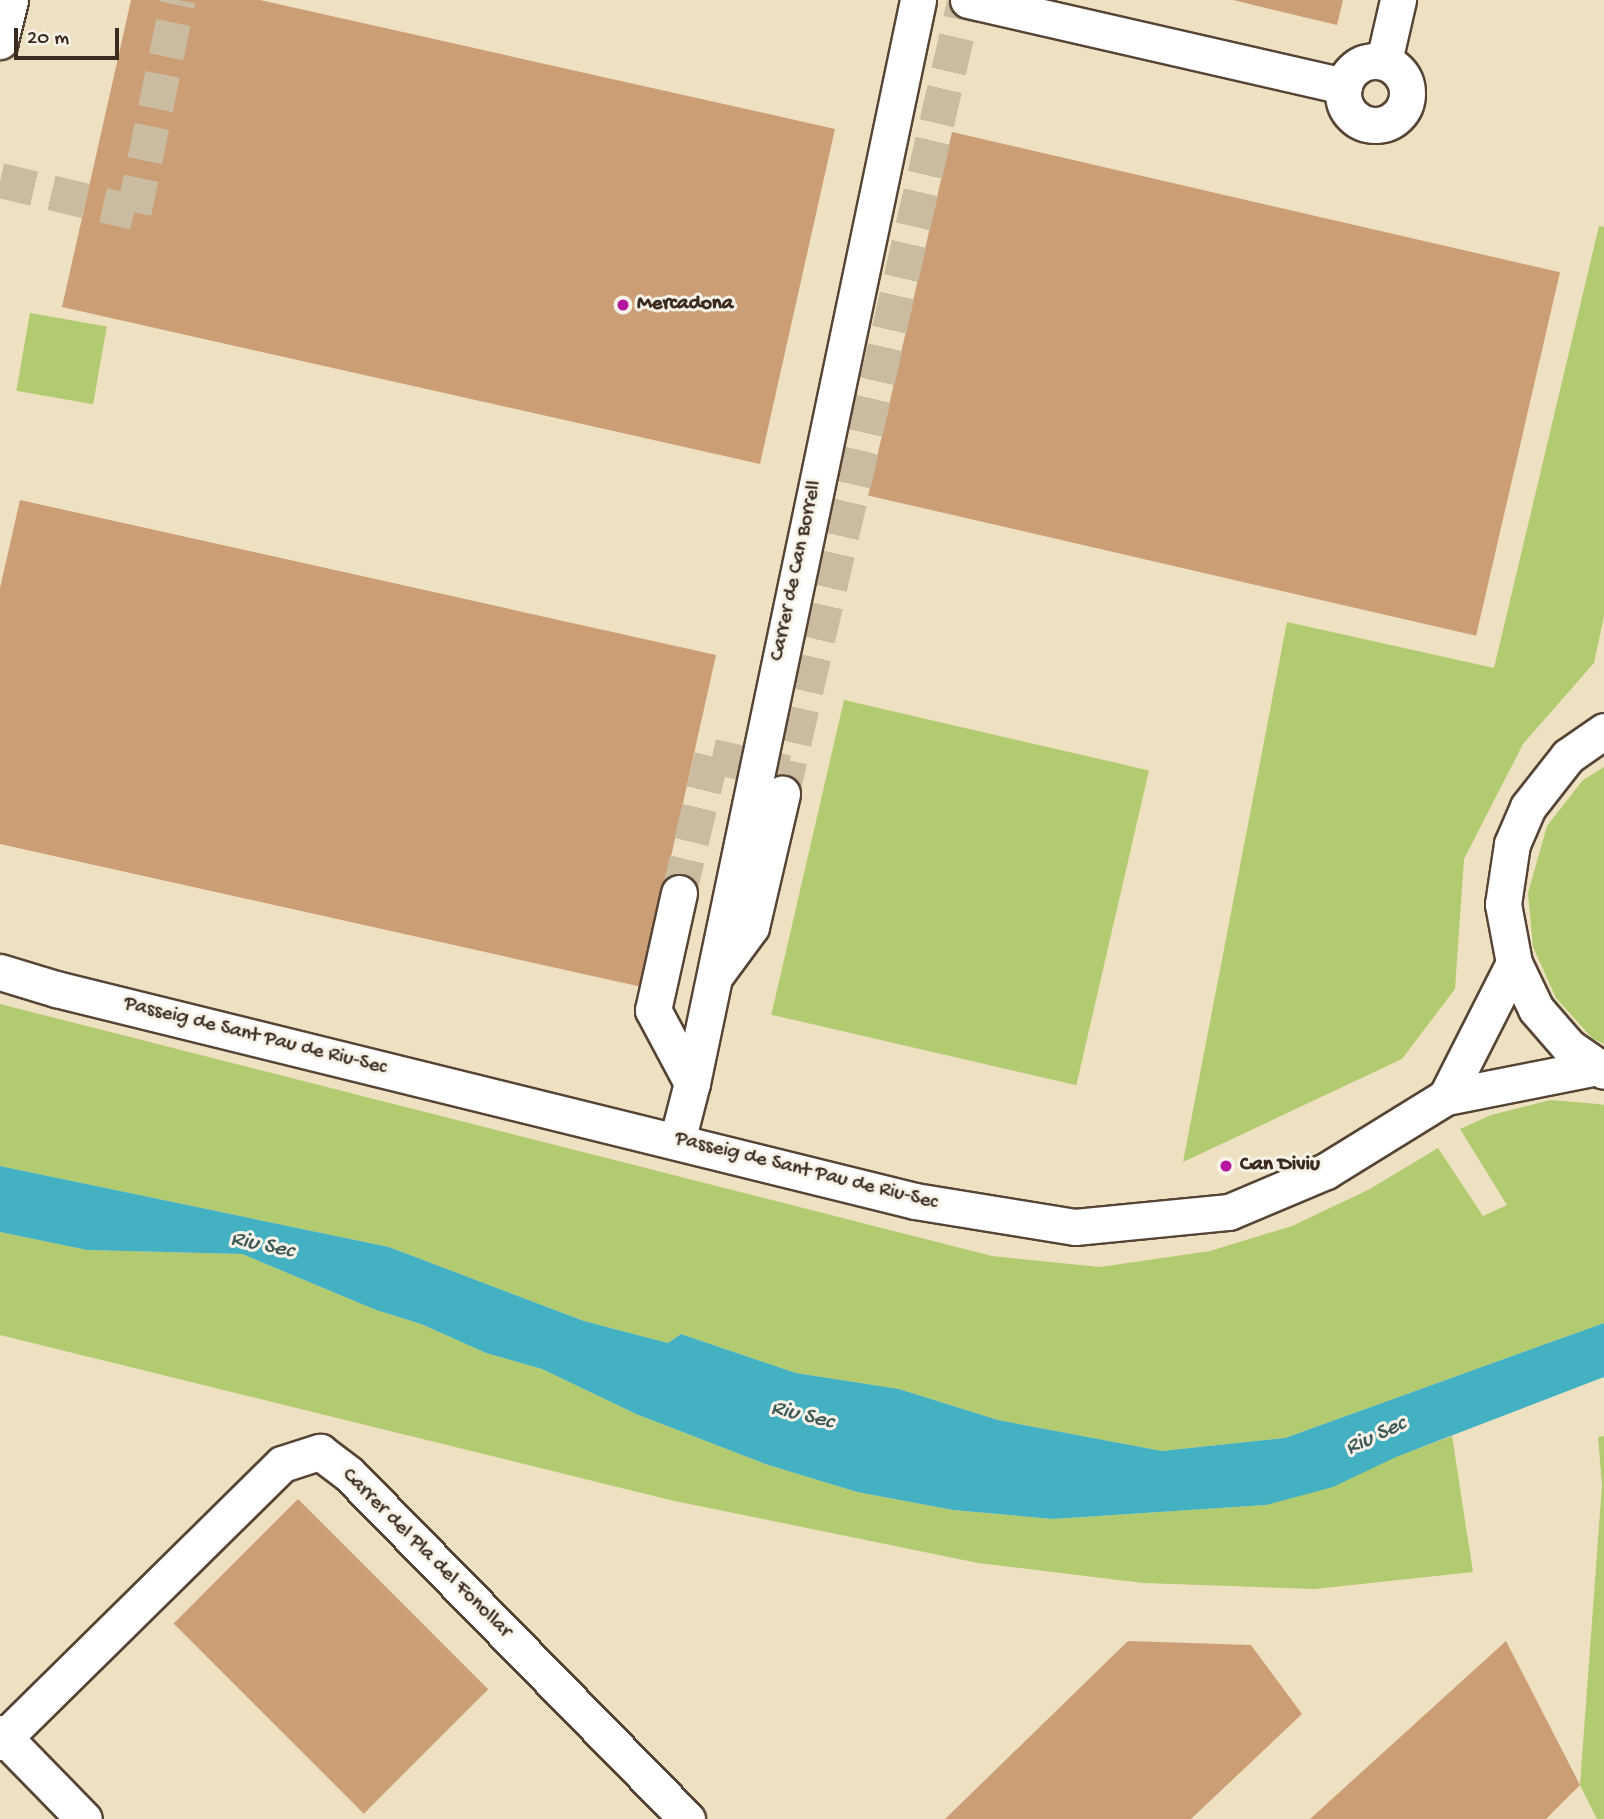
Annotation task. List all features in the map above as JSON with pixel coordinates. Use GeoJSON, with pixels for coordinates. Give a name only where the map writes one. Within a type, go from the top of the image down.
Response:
{"type":"FeatureCollection","features":[{"type":"Feature","properties":{"kind":"street"},"geometry":{"type":"LineString","coordinates":[[0,41],[10,0]]}},
{"type":"Feature","properties":{"kind":"street","name":"Carrer de Can Borrell"},"geometry":{"type":"LineString","coordinates":[[677,1141],[692,1083],[918,0]]}},
{"type":"Feature","properties":{"kind":"street"},"geometry":{"type":"LineString","coordinates":[[968,0],[1344,86]]}},
{"type":"Feature","properties":{"kind":"street"},"geometry":{"type":"LineString","coordinates":[[1384,61],[1398,0]]}},
{"type":"Feature","properties":{"kind":"street"},"geometry":{"type":"LineString","coordinates":[[1384,61],[1401,74],[1406,83],[1405,104],[1392,120],[1372,124],[1353,115],[1343,97],[1344,86],[1348,76],[1364,63],[1384,61]]}},
{"type":"Feature","properties":{"kind":"street"},"geometry":{"type":"LineString","coordinates":[[1601,1069],[1569,1047],[1546,1023],[1527,994],[1514,964],[1503,904],[1507,863],[1519,825],[1553,772],[1568,756],[1604,731]]}},
{"type":"Feature","properties":{"kind":"street"},"geometry":{"type":"LineString","coordinates":[[711,982],[751,927],[782,794]]}},
{"type":"Feature","properties":{"kind":"street"},"geometry":{"type":"LineString","coordinates":[[679,893],[653,1010],[692,1083]]}},
{"type":"Feature","properties":{"kind":"street"},"geometry":{"type":"LineString","coordinates":[[1446,1097],[1514,964]]}},
{"type":"Feature","properties":{"kind":"street","name":"Passeig de Sant Pau de Riu-Sec"},"geometry":{"type":"LineString","coordinates":[[0,972],[56,989],[915,1201],[1075,1227],[1229,1212],[1326,1171],[1446,1097],[1601,1069]]}},
{"type":"Feature","properties":{"kind":"street","name":"Carrer del Pla del Fonollar"},"geometry":{"type":"LineString","coordinates":[[1,1738],[282,1464],[320,1452],[349,1474],[687,1819]]}},
{"type":"Feature","properties":{"kind":"street"},"geometry":{"type":"LineString","coordinates":[[1,1738],[84,1819]]}},
{"type":"Feature","properties":{"kind":"green space"},"geometry":{"type":"Polygon","coordinates":[[[1599,226],[1604,227],[1604,616],[1594,663],[1523,744],[1464,859],[1455,989],[1402,1059],[1183,1162],[1287,622],[1494,668],[1599,226]]]}},
{"type":"Feature","properties":{"kind":"green space"},"geometry":{"type":"Polygon","coordinates":[[[30,313],[107,327],[93,404],[16,391],[30,313]]]}},
{"type":"Feature","properties":{"kind":"green space"},"geometry":{"type":"Polygon","coordinates":[[[844,700],[1149,770],[1076,1085],[771,1015],[844,700]]]}},
{"type":"Feature","properties":{"kind":"green space"},"geometry":{"type":"Polygon","coordinates":[[[1604,767],[1604,1044],[1592,1038],[1556,998],[1533,947],[1528,893],[1547,826],[1583,780],[1604,767]]]}},
{"type":"Feature","properties":{"kind":"green space"},"geometry":{"type":"Polygon","coordinates":[[[0,1004],[992,1256],[1100,1267],[1210,1251],[1292,1226],[1368,1190],[1438,1148],[1483,1216],[1507,1205],[1460,1129],[1491,1115],[1551,1100],[1604,1105],[1604,1323],[1285,1438],[1162,1451],[998,1420],[899,1389],[796,1373],[681,1334],[668,1343],[584,1321],[389,1247],[0,1166],[0,1004]]]}},
{"type":"Feature","properties":{"kind":"green space"},"geometry":{"type":"Polygon","coordinates":[[[0,1232],[87,1250],[242,1254],[376,1310],[421,1324],[486,1353],[542,1369],[636,1414],[765,1464],[857,1492],[953,1510],[1053,1519],[1266,1505],[1452,1436],[1473,1572],[1315,1589],[1143,1583],[978,1563],[670,1500],[0,1335],[0,1232]]]}},
{"type":"Feature","properties":{"kind":"green space"},"geometry":{"type":"Polygon","coordinates":[[[1604,1436],[1604,1819],[1597,1819],[1580,1785],[1602,1485],[1598,1437],[1604,1436]]]}},
{"type":"Feature","properties":{"kind":"water","name":"Riu Sec"},"geometry":{"type":"Polygon","coordinates":[[[0,1166],[389,1247],[584,1321],[668,1343],[681,1334],[796,1373],[899,1389],[998,1420],[1162,1451],[1285,1438],[1604,1323],[1604,1377],[1396,1457],[1333,1487],[1266,1505],[1053,1519],[953,1510],[857,1492],[765,1464],[636,1414],[542,1369],[486,1353],[421,1324],[376,1310],[242,1254],[87,1250],[0,1232],[0,1166]]]}},
{"type":"Feature","properties":{"kind":"building"},"geometry":{"type":"Polygon","coordinates":[[[131,0],[260,0],[835,129],[760,464],[62,307],[131,0]]]}},
{"type":"Feature","properties":{"kind":"building"},"geometry":{"type":"Polygon","coordinates":[[[1233,0],[1343,0],[1337,25],[1233,0]]]}},
{"type":"Feature","properties":{"kind":"building"},"geometry":{"type":"Polygon","coordinates":[[[952,132],[1560,272],[1476,636],[868,495],[952,132]]]}},
{"type":"Feature","properties":{"kind":"building"},"geometry":{"type":"Polygon","coordinates":[[[20,500],[716,655],[642,987],[0,844],[0,588],[20,500]]]}},
{"type":"Feature","properties":{"kind":"building"},"geometry":{"type":"Polygon","coordinates":[[[298,1499],[488,1689],[364,1814],[174,1623],[298,1499]]]}},
{"type":"Feature","properties":{"kind":"building"},"geometry":{"type":"Polygon","coordinates":[[[1128,1641],[1251,1645],[1302,1714],[1191,1819],[945,1819],[1128,1641]]]}},
{"type":"Feature","properties":{"kind":"building"},"geometry":{"type":"Polygon","coordinates":[[[1506,1641],[1580,1785],[1546,1819],[1310,1819],[1506,1641]]]}},
{"type":"Feature","properties":{"kind":"tunnel"},"geometry":{"type":"LineString","coordinates":[[0,180],[134,212],[178,0]]}},
{"type":"Feature","properties":{"kind":"tunnel"},"geometry":{"type":"LineString","coordinates":[[782,794],[965,0]]}},
{"type":"Feature","properties":{"kind":"tunnel"},"geometry":{"type":"LineString","coordinates":[[679,893],[712,756],[787,772]]}},
{"type":"Feature","properties":{"kind":"place","name":"Mercadona"},"geometry":{"type":"Point","coordinates":[623,305]}},
{"type":"Feature","properties":{"kind":"place","name":"Can Diviu"},"geometry":{"type":"Point","coordinates":[1226,1166]}}]}
